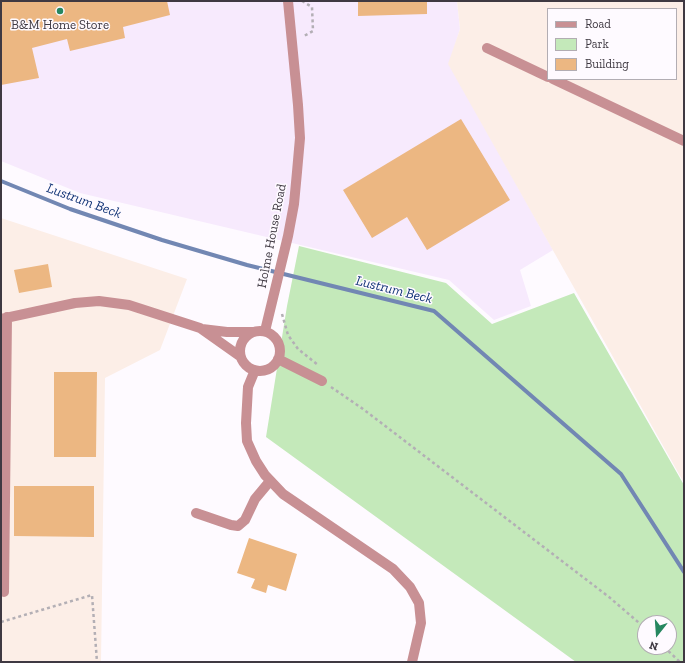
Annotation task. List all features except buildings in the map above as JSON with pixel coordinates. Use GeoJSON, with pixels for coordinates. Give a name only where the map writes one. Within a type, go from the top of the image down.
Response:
{"type":"FeatureCollection","features":[{"type":"Feature","properties":{"kind":"street","name":"Holme House Road"},"geometry":{"type":"LineString","coordinates":[[265,331],[274,297],[294,204],[300,138],[288,1]]}},
{"type":"Feature","properties":{"kind":"street"},"geometry":{"type":"LineString","coordinates":[[487,48],[547,77]]}},
{"type":"Feature","properties":{"kind":"street"},"geometry":{"type":"LineString","coordinates":[[555,80],[684,141]]}},
{"type":"Feature","properties":{"kind":"street"},"geometry":{"type":"LineString","coordinates":[[4,592],[6,502],[3,460],[4,318],[75,303],[99,301],[129,305],[200,328],[227,332],[265,331],[274,336],[278,341],[280,348],[278,359],[268,369],[255,370],[245,363],[241,357],[200,328]]}},
{"type":"Feature","properties":{"kind":"street"},"geometry":{"type":"LineString","coordinates":[[241,357],[241,345],[244,338],[253,332]]}},
{"type":"Feature","properties":{"kind":"street"},"geometry":{"type":"LineString","coordinates":[[278,359],[322,381]]}},
{"type":"Feature","properties":{"kind":"street"},"geometry":{"type":"LineString","coordinates":[[255,370],[248,387],[246,405],[247,441],[256,461],[270,481],[283,494],[393,569],[410,587],[418,603],[421,623],[412,662]]}},
{"type":"Feature","properties":{"kind":"street"},"geometry":{"type":"LineString","coordinates":[[196,513],[238,526],[245,520],[254,498],[270,481]]}},
{"type":"Feature","properties":{"kind":"path"},"geometry":{"type":"LineString","coordinates":[[282,312],[288,335],[298,349],[322,368],[322,381],[470,490],[609,597],[637,621]]}},
{"type":"Feature","properties":{"kind":"path"},"geometry":{"type":"LineString","coordinates":[[1,622],[92,595],[97,662]]}},
{"type":"Feature","properties":{"kind":"path"},"geometry":{"type":"LineString","coordinates":[[673,655],[680,662]]}},
{"type":"Feature","properties":{"kind":"shaded area"},"geometry":{"type":"Polygon","coordinates":[[[1,1],[457,1],[460,29],[449,64],[553,250],[520,270],[531,306],[494,320],[449,280],[80,193],[1,161],[1,1]]]}},
{"type":"Feature","properties":{"kind":"shaded area"},"geometry":{"type":"Polygon","coordinates":[[[457,1],[684,1],[684,483],[448,64],[460,29],[457,1]]]}},
{"type":"Feature","properties":{"kind":"shaded area"},"geometry":{"type":"Polygon","coordinates":[[[1,218],[187,279],[160,350],[105,378],[101,662],[1,662],[1,218]]]}},
{"type":"Feature","properties":{"kind":"green space"},"geometry":{"type":"Polygon","coordinates":[[[299,246],[446,283],[492,324],[574,293],[684,485],[684,662],[576,662],[266,437],[287,306],[299,246]]]}},
{"type":"Feature","properties":{"kind":"waterway","name":"Lustrum Beck"},"geometry":{"type":"LineString","coordinates":[[1,181],[70,209],[162,240],[247,265],[434,311],[621,474],[684,572]]}},
{"type":"Feature","properties":{"kind":"place","name":"B&M Home Store"},"geometry":{"type":"Point","coordinates":[60,11]}}]}
